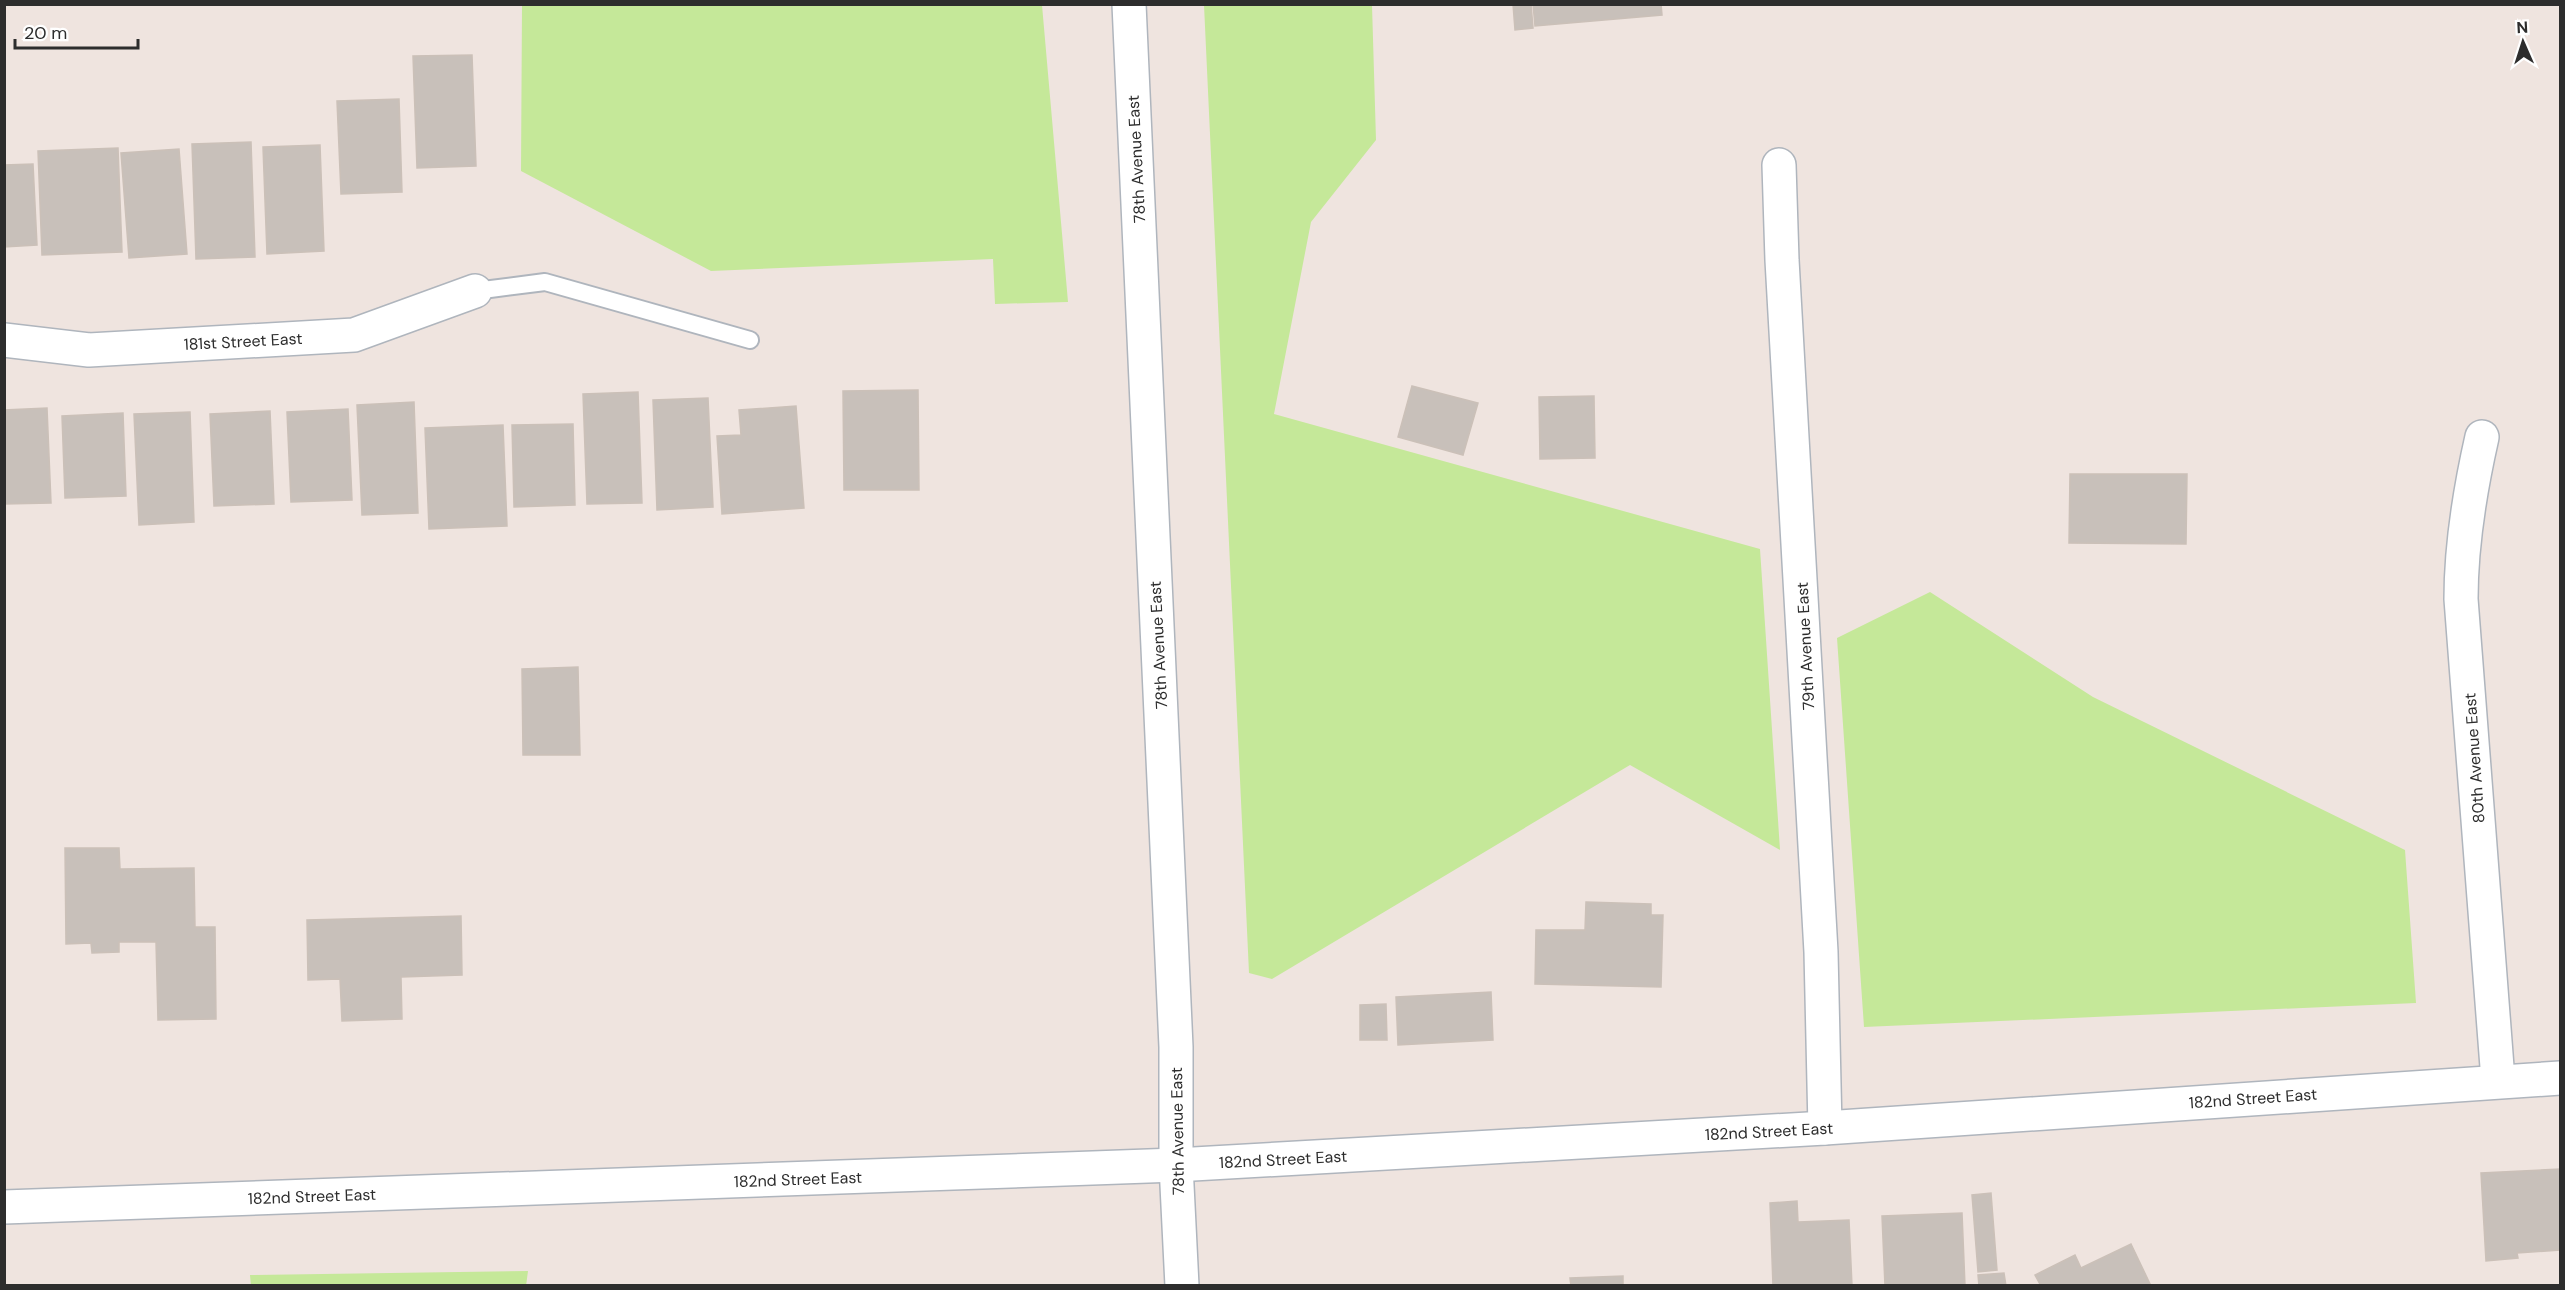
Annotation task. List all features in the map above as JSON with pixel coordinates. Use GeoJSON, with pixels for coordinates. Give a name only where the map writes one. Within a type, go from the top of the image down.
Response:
{"type":"FeatureCollection","features":[{"type":"Feature","properties":{"kind":"street","name":"78th Avenue East"},"geometry":{"type":"LineString","coordinates":[[1129,4],[1176,1047],[1176,1165],[1182,1286]]}},
{"type":"Feature","properties":{"kind":"street","name":"79th Avenue East"},"geometry":{"type":"LineString","coordinates":[[1779,165],[1782,260],[1821,952],[1825,1128]]}},
{"type":"Feature","properties":{"kind":"street","name":"181st Street East"},"geometry":{"type":"LineString","coordinates":[[4,340],[89,350],[354,335],[475,291]]}},
{"type":"Feature","properties":{"kind":"street","name":"80th Avenue East"},"geometry":{"type":"LineString","coordinates":[[2482,436],[2469,498],[2461,567],[2461,599],[2498,1080]]}},
{"type":"Feature","properties":{"kind":"street","name":"182nd Street East"},"geometry":{"type":"LineString","coordinates":[[4,1207],[1176,1165],[1825,1128],[2560,1077]]}},
{"type":"Feature","properties":{"kind":"lane"},"geometry":{"type":"LineString","coordinates":[[475,291],[545,282],[750,340]]}},
{"type":"Feature","properties":{"kind":"green space"},"geometry":{"type":"Polygon","coordinates":[[[522,5],[1042,5],[1068,302],[995,304],[993,259],[711,271],[521,171],[522,5]]]}},
{"type":"Feature","properties":{"kind":"green space"},"geometry":{"type":"Polygon","coordinates":[[[1204,5],[1372,5],[1376,140],[1311,222],[1274,414],[1760,549],[1780,850],[1630,765],[1272,979],[1249,973],[1204,5]]]}},
{"type":"Feature","properties":{"kind":"green space"},"geometry":{"type":"Polygon","coordinates":[[[1930,592],[2093,697],[2405,850],[2416,1003],[1864,1027],[1837,638],[1930,592]]]}},
{"type":"Feature","properties":{"kind":"green space"},"geometry":{"type":"Polygon","coordinates":[[[528,1271],[526,1286],[251,1286],[250,1275],[528,1271]]]}},
{"type":"Feature","properties":{"kind":"building"},"geometry":{"type":"Polygon","coordinates":[[[1513,4],[1531,4],[1533,28],[1515,30],[1513,4]]]}},
{"type":"Feature","properties":{"kind":"building"},"geometry":{"type":"Polygon","coordinates":[[[1533,4],[1661,4],[1662,15],[1535,26],[1533,4]]]}},
{"type":"Feature","properties":{"kind":"building"},"geometry":{"type":"Polygon","coordinates":[[[472,55],[476,166],[417,168],[413,56],[472,55]]]}},
{"type":"Feature","properties":{"kind":"building"},"geometry":{"type":"Polygon","coordinates":[[[399,99],[402,192],[341,194],[337,101],[399,99]]]}},
{"type":"Feature","properties":{"kind":"building"},"geometry":{"type":"Polygon","coordinates":[[[251,142],[255,257],[196,259],[192,144],[251,142]]]}},
{"type":"Feature","properties":{"kind":"building"},"geometry":{"type":"Polygon","coordinates":[[[320,145],[324,251],[267,254],[263,147],[320,145]]]}},
{"type":"Feature","properties":{"kind":"building"},"geometry":{"type":"Polygon","coordinates":[[[118,148],[122,252],[42,255],[38,151],[118,148]]]}},
{"type":"Feature","properties":{"kind":"building"},"geometry":{"type":"Polygon","coordinates":[[[179,149],[187,254],[129,258],[121,153],[179,149]]]}},
{"type":"Feature","properties":{"kind":"building"},"geometry":{"type":"Polygon","coordinates":[[[33,164],[37,245],[4,247],[4,165],[33,164]]]}},
{"type":"Feature","properties":{"kind":"building"},"geometry":{"type":"Polygon","coordinates":[[[1412,386],[1478,403],[1463,455],[1398,437],[1412,386]]]}},
{"type":"Feature","properties":{"kind":"building"},"geometry":{"type":"Polygon","coordinates":[[[918,390],[919,490],[844,490],[843,391],[918,390]]]}},
{"type":"Feature","properties":{"kind":"building"},"geometry":{"type":"Polygon","coordinates":[[[638,392],[642,503],[587,504],[583,394],[638,392]]]}},
{"type":"Feature","properties":{"kind":"building"},"geometry":{"type":"Polygon","coordinates":[[[1594,396],[1595,458],[1540,459],[1539,397],[1594,396]]]}},
{"type":"Feature","properties":{"kind":"building"},"geometry":{"type":"Polygon","coordinates":[[[708,398],[713,507],[657,510],[653,400],[708,398]]]}},
{"type":"Feature","properties":{"kind":"building"},"geometry":{"type":"Polygon","coordinates":[[[414,402],[418,513],[362,515],[357,405],[414,402]]]}},
{"type":"Feature","properties":{"kind":"building"},"geometry":{"type":"Polygon","coordinates":[[[796,406],[804,508],[722,514],[717,436],[741,435],[739,410],[796,406]]]}},
{"type":"Feature","properties":{"kind":"building"},"geometry":{"type":"Polygon","coordinates":[[[47,408],[51,503],[4,504],[4,410],[47,408]]]}},
{"type":"Feature","properties":{"kind":"building"},"geometry":{"type":"Polygon","coordinates":[[[348,409],[352,500],[291,502],[287,412],[348,409]]]}},
{"type":"Feature","properties":{"kind":"building"},"geometry":{"type":"Polygon","coordinates":[[[270,411],[274,504],[214,506],[210,414],[270,411]]]}},
{"type":"Feature","properties":{"kind":"building"},"geometry":{"type":"Polygon","coordinates":[[[190,412],[194,522],[139,525],[134,414],[190,412]]]}},
{"type":"Feature","properties":{"kind":"building"},"geometry":{"type":"Polygon","coordinates":[[[123,413],[126,496],[65,498],[62,416],[123,413]]]}},
{"type":"Feature","properties":{"kind":"building"},"geometry":{"type":"Polygon","coordinates":[[[573,424],[575,505],[514,507],[512,425],[573,424]]]}},
{"type":"Feature","properties":{"kind":"building"},"geometry":{"type":"Polygon","coordinates":[[[503,425],[507,526],[429,529],[425,428],[503,425]]]}},
{"type":"Feature","properties":{"kind":"building"},"geometry":{"type":"Polygon","coordinates":[[[2070,474],[2187,474],[2186,544],[2069,543],[2070,474]]]}},
{"type":"Feature","properties":{"kind":"building"},"geometry":{"type":"Polygon","coordinates":[[[578,667],[580,755],[523,755],[522,669],[578,667]]]}},
{"type":"Feature","properties":{"kind":"building"},"geometry":{"type":"Polygon","coordinates":[[[65,848],[119,848],[120,869],[194,868],[195,927],[215,927],[216,1019],[158,1020],[156,942],[119,942],[119,952],[92,953],[91,943],[66,944],[65,848]]]}},
{"type":"Feature","properties":{"kind":"building"},"geometry":{"type":"Polygon","coordinates":[[[1586,902],[1651,904],[1651,915],[1663,915],[1661,987],[1535,984],[1536,930],[1585,930],[1586,902]]]}},
{"type":"Feature","properties":{"kind":"building"},"geometry":{"type":"Polygon","coordinates":[[[461,916],[462,975],[401,977],[402,1019],[342,1021],[340,979],[308,980],[307,920],[461,916]]]}},
{"type":"Feature","properties":{"kind":"building"},"geometry":{"type":"Polygon","coordinates":[[[1491,992],[1493,1040],[1398,1045],[1396,997],[1491,992]]]}},
{"type":"Feature","properties":{"kind":"building"},"geometry":{"type":"Polygon","coordinates":[[[1386,1004],[1387,1040],[1360,1040],[1360,1005],[1386,1004]]]}},
{"type":"Feature","properties":{"kind":"building"},"geometry":{"type":"Polygon","coordinates":[[[2560,1169],[2560,1250],[2517,1253],[2518,1258],[2486,1261],[2481,1173],[2560,1169]]]}},
{"type":"Feature","properties":{"kind":"building"},"geometry":{"type":"Polygon","coordinates":[[[1991,1193],[1997,1270],[1978,1272],[1972,1195],[1991,1193]]]}},
{"type":"Feature","properties":{"kind":"building"},"geometry":{"type":"Polygon","coordinates":[[[1797,1201],[1798,1222],[1849,1220],[1852,1286],[1773,1286],[1770,1203],[1797,1201]]]}},
{"type":"Feature","properties":{"kind":"building"},"geometry":{"type":"Polygon","coordinates":[[[1962,1213],[1965,1286],[1885,1286],[1882,1216],[1962,1213]]]}},
{"type":"Feature","properties":{"kind":"building"},"geometry":{"type":"Polygon","coordinates":[[[2131,1244],[2151,1286],[2041,1286],[2035,1275],[2075,1255],[2081,1268],[2131,1244]]]}},
{"type":"Feature","properties":{"kind":"building"},"geometry":{"type":"Polygon","coordinates":[[[2004,1273],[2006,1286],[1979,1286],[1978,1275],[2004,1273]]]}},
{"type":"Feature","properties":{"kind":"building"},"geometry":{"type":"Polygon","coordinates":[[[1623,1276],[1623,1286],[1571,1286],[1570,1278],[1623,1276]]]}}]}
